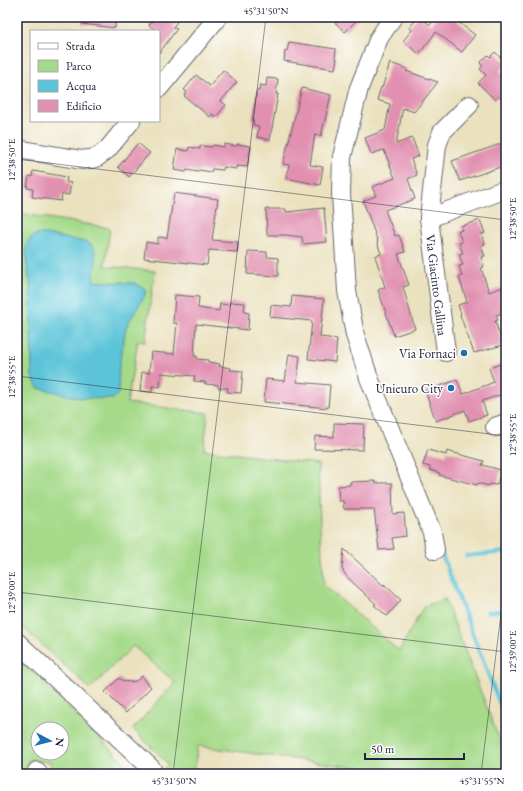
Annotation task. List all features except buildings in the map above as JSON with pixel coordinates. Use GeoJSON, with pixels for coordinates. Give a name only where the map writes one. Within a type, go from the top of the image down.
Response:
{"type":"FeatureCollection","features":[{"type":"Feature","properties":{"kind":"street"},"geometry":{"type":"LineString","coordinates":[[160,87],[218,17]]}},
{"type":"Feature","properties":{"kind":"street"},"geometry":{"type":"LineString","coordinates":[[392,17],[380,38],[359,88],[342,157],[340,194],[347,291],[355,335],[370,378],[432,532],[436,550]]}},
{"type":"Feature","properties":{"kind":"street","name":"Via Giacinto Gallina"},"geometry":{"type":"LineString","coordinates":[[446,352],[429,218],[437,145],[442,132],[469,105]]}},
{"type":"Feature","properties":{"kind":"street"},"geometry":{"type":"LineString","coordinates":[[17,149],[82,160],[96,158],[107,150],[130,122]]}},
{"type":"Feature","properties":{"kind":"street","name":"Via Giacinto Gallina"},"geometry":{"type":"LineString","coordinates":[[429,218],[506,189]]}},
{"type":"Feature","properties":{"kind":"street"},"geometry":{"type":"LineString","coordinates":[[17,642],[152,769]]}},
{"type":"Feature","properties":{"kind":"green space"},"geometry":{"type":"Polygon","coordinates":[[[17,160],[22,161],[17,190],[17,160]]]}},
{"type":"Feature","properties":{"kind":"green space"},"geometry":{"type":"Polygon","coordinates":[[[17,213],[110,228],[105,266],[155,271],[145,342],[138,341],[127,403],[208,413],[204,450],[318,464],[324,585],[399,651],[424,606],[445,599],[506,757],[506,774],[403,774],[198,746],[193,774],[159,774],[168,764],[133,729],[175,682],[133,646],[90,689],[17,622],[17,213]]]}},
{"type":"Feature","properties":{"kind":"green space"},"geometry":{"type":"Polygon","coordinates":[[[17,657],[136,774],[50,774],[51,762],[40,761],[70,761],[70,721],[30,721],[30,760],[28,760],[26,774],[17,774],[17,657]]]}},
{"type":"Feature","properties":{"kind":"water"},"geometry":{"type":"Polygon","coordinates":[[[42,234],[86,242],[91,245],[96,254],[93,281],[135,283],[145,289],[145,295],[126,327],[119,366],[118,394],[113,399],[80,398],[38,388],[32,376],[30,283],[26,246],[29,240],[35,235],[42,234]]]}},
{"type":"Feature","properties":{"kind":"waterway"},"geometry":{"type":"LineString","coordinates":[[441,552],[506,720]]}},
{"type":"Feature","properties":{"kind":"waterway"},"geometry":{"type":"LineString","coordinates":[[466,556],[506,552]]}},
{"type":"Feature","properties":{"kind":"waterway"},"geometry":{"type":"LineString","coordinates":[[487,612],[506,610]]}},
{"type":"Feature","properties":{"kind":"place","name":"Via Fornaci"},"geometry":{"type":"Point","coordinates":[464,353]}},
{"type":"Feature","properties":{"kind":"place","name":"Unieuro City"},"geometry":{"type":"Point","coordinates":[451,388]}}]}
